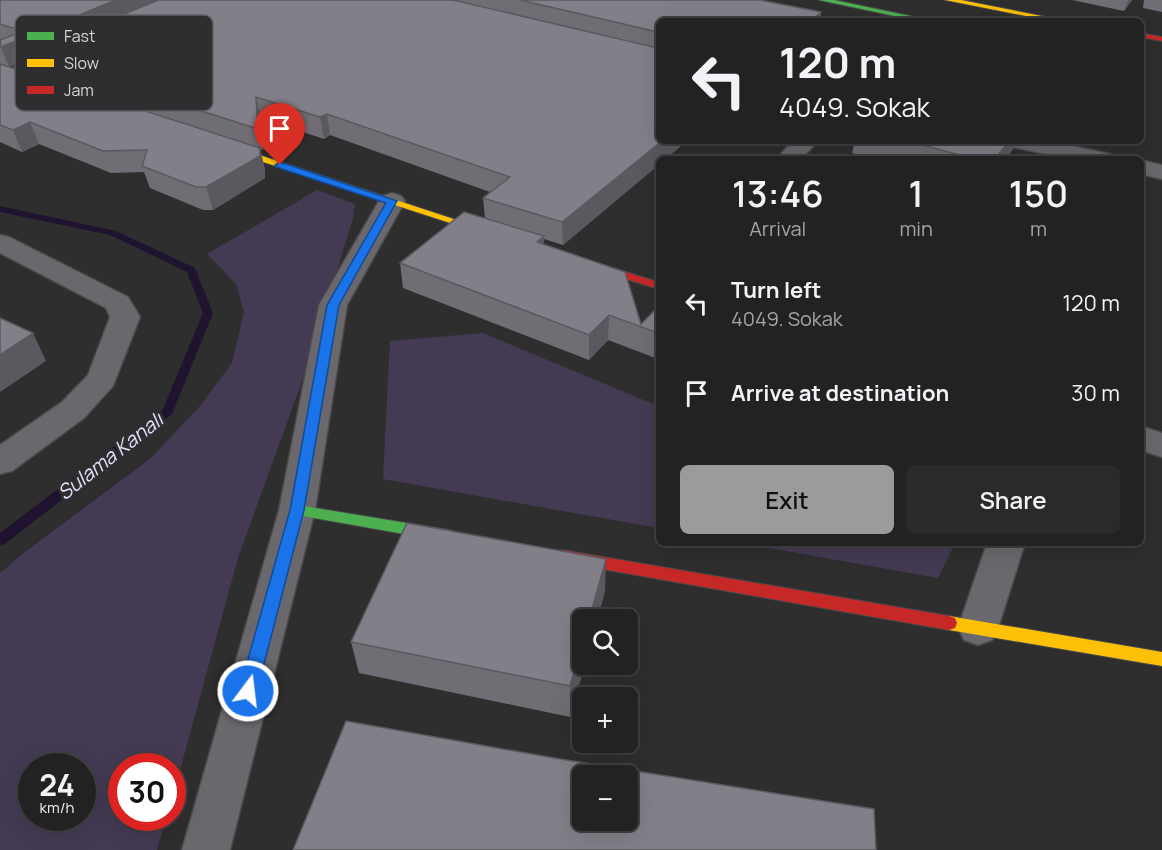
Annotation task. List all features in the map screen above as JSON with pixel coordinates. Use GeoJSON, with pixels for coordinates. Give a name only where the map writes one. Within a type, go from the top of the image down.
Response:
{"type":"FeatureCollection","features":[{"type":"Feature","properties":{"kind":"main road"},"geometry":{"type":"LineString","coordinates":[[823,0],[911,18]]}},
{"type":"Feature","properties":{"kind":"main road"},"geometry":{"type":"LineString","coordinates":[[949,0],[1047,18]]}},
{"type":"Feature","properties":{"kind":"main road"},"geometry":{"type":"LineString","coordinates":[[1144,36],[1162,39]]}},
{"type":"Feature","properties":{"kind":"main road"},"geometry":{"type":"LineString","coordinates":[[201,139],[511,239]]}},
{"type":"Feature","properties":{"kind":"main road"},"geometry":{"type":"LineString","coordinates":[[567,257],[656,285]]}},
{"type":"Feature","properties":{"kind":"main road"},"geometry":{"type":"LineString","coordinates":[[297,510],[461,538]]}},
{"type":"Feature","properties":{"kind":"main road"},"geometry":{"type":"LineString","coordinates":[[543,553],[1162,659]]}},
{"type":"Feature","properties":{"kind":"street"},"geometry":{"type":"LineString","coordinates":[[791,156],[803,144]]}},
{"type":"Feature","properties":{"kind":"street"},"geometry":{"type":"LineString","coordinates":[[1030,144],[1088,156]]}},
{"type":"Feature","properties":{"kind":"street"},"geometry":{"type":"LineString","coordinates":[[1144,168],[1162,172]]}},
{"type":"Feature","properties":{"kind":"street"},"geometry":{"type":"LineString","coordinates":[[206,850],[297,510],[333,305],[392,201]]}},
{"type":"Feature","properties":{"kind":"street"},"geometry":{"type":"LineString","coordinates":[[0,243],[118,303],[125,317],[102,379],[73,410],[0,462]]}},
{"type":"Feature","properties":{"kind":"street"},"geometry":{"type":"LineString","coordinates":[[1144,439],[1162,445]]}},
{"type":"Feature","properties":{"kind":"street"},"geometry":{"type":"LineString","coordinates":[[978,628],[1005,546]]}},
{"type":"Feature","properties":{"kind":"shaded area"},"geometry":{"type":"Polygon","coordinates":[[[317,190],[355,204],[353,218],[310,359],[238,558],[185,753],[108,753],[108,831],[162,831],[157,850],[0,850],[0,573],[150,459],[200,406],[232,363],[244,312],[236,284],[207,254],[317,190]]]}},
{"type":"Feature","properties":{"kind":"shaded area"},"geometry":{"type":"Polygon","coordinates":[[[483,333],[656,405],[656,528],[383,479],[390,341],[483,333]]]}},
{"type":"Feature","properties":{"kind":"shaded area"},"geometry":{"type":"Polygon","coordinates":[[[758,546],[954,546],[938,578],[758,546]]]}},
{"type":"Feature","properties":{"kind":"building"},"geometry":{"type":"Polygon","coordinates":[[[0,0],[116,0],[79,15],[15,15],[15,29],[0,24],[0,0]]]}},
{"type":"Feature","properties":{"kind":"building"},"geometry":{"type":"Polygon","coordinates":[[[158,0],[453,0],[656,48],[656,144],[658,144],[562,222],[483,198],[510,177],[327,114],[320,117],[256,97],[258,129],[202,111],[213,111],[213,15],[122,15],[158,0]]]}},
{"type":"Feature","properties":{"kind":"building"},"geometry":{"type":"Polygon","coordinates":[[[520,0],[760,0],[821,12],[814,18],[656,18],[656,32],[520,0]]]}},
{"type":"Feature","properties":{"kind":"building"},"geometry":{"type":"Polygon","coordinates":[[[15,34],[15,41],[1,47],[0,40],[15,34]]]}},
{"type":"Feature","properties":{"kind":"building"},"geometry":{"type":"Polygon","coordinates":[[[0,64],[15,69],[15,111],[145,111],[260,148],[260,156],[206,187],[196,187],[142,166],[147,150],[103,151],[30,122],[13,130],[0,125],[0,64]]]}},
{"type":"Feature","properties":{"kind":"building"},"geometry":{"type":"Polygon","coordinates":[[[919,144],[1007,144],[997,156],[963,156],[919,144]]]}},
{"type":"Feature","properties":{"kind":"building"},"geometry":{"type":"Polygon","coordinates":[[[464,212],[544,236],[537,242],[625,272],[641,324],[656,309],[656,332],[609,315],[589,335],[400,263],[464,212]]]}},
{"type":"Feature","properties":{"kind":"building"},"geometry":{"type":"Polygon","coordinates":[[[0,318],[33,333],[0,355],[0,318]]]}},
{"type":"Feature","properties":{"kind":"building"},"geometry":{"type":"Polygon","coordinates":[[[407,523],[606,559],[592,609],[572,609],[573,675],[570,686],[351,642],[407,523]]]}},
{"type":"Feature","properties":{"kind":"building"},"geometry":{"type":"Polygon","coordinates":[[[346,721],[598,765],[572,765],[572,831],[638,831],[638,771],[874,809],[876,850],[293,850],[346,721]]]}},
{"type":"Feature","properties":{"kind":"waterway","name":"Sulama Kanalı"},"geometry":{"type":"LineString","coordinates":[[0,209],[113,233],[191,270],[208,313],[168,411],[0,540]]}},
{"type":"Feature","properties":{"kind":"traffic: fast"},"geometry":{"type":"LineString","coordinates":[[823,0],[915,18]]}},
{"type":"Feature","properties":{"kind":"traffic: fast"},"geometry":{"type":"LineString","coordinates":[[297,510],[449,536]]}},
{"type":"Feature","properties":{"kind":"traffic: slow"},"geometry":{"type":"LineString","coordinates":[[949,0],[1047,18]]}},
{"type":"Feature","properties":{"kind":"traffic: slow"},"geometry":{"type":"LineString","coordinates":[[220,145],[497,235]]}},
{"type":"Feature","properties":{"kind":"traffic: slow"},"geometry":{"type":"LineString","coordinates":[[949,623],[1162,659]]}},
{"type":"Feature","properties":{"kind":"traffic: jam"},"geometry":{"type":"LineString","coordinates":[[1144,36],[1162,39]]}},
{"type":"Feature","properties":{"kind":"traffic: jam"},"geometry":{"type":"LineString","coordinates":[[583,262],[656,285]]}},
{"type":"Feature","properties":{"kind":"traffic: jam"},"geometry":{"type":"LineString","coordinates":[[562,556],[949,623]]}},
{"type":"Feature","properties":{"kind":"route"},"geometry":{"type":"LineString","coordinates":[[248,691],[297,510],[333,305],[392,201],[280,165]]}}]}
